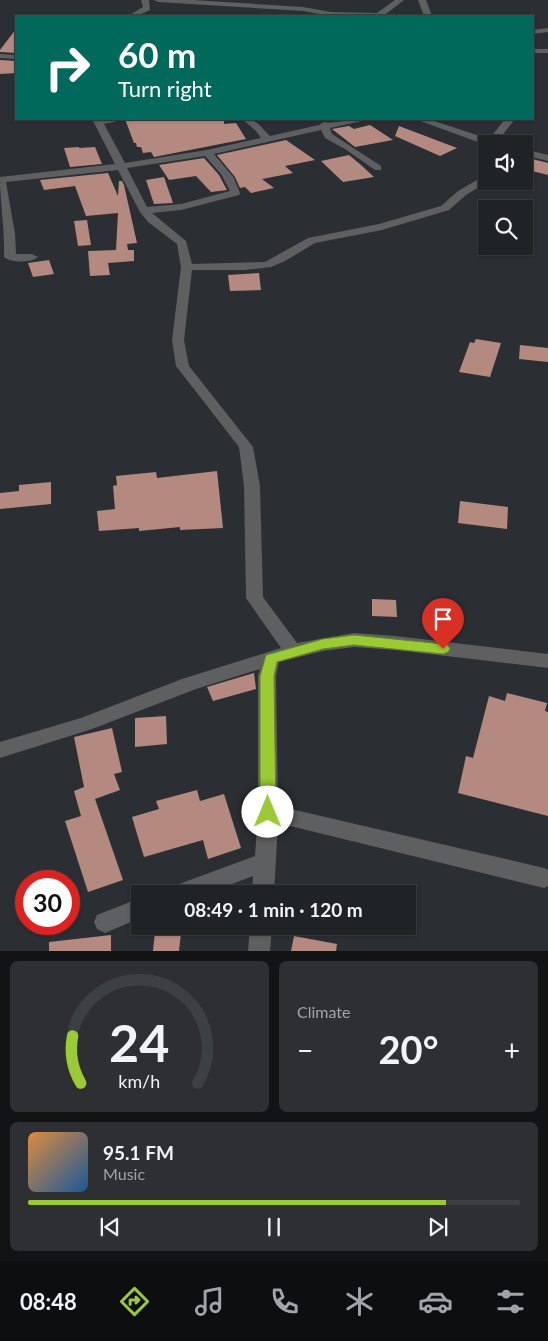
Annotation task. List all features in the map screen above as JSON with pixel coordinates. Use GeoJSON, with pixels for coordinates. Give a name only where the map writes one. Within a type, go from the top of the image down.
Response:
{"type":"FeatureCollection","features":[{"type":"Feature","properties":{"kind":"street"},"geometry":{"type":"LineString","coordinates":[[134,15],[147,8],[145,0]]}},
{"type":"Feature","properties":{"kind":"street"},"geometry":{"type":"LineString","coordinates":[[158,0],[303,9],[332,14],[379,15],[400,0]]}},
{"type":"Feature","properties":{"kind":"street"},"geometry":{"type":"LineString","coordinates":[[422,0],[428,15]]}},
{"type":"Feature","properties":{"kind":"street"},"geometry":{"type":"LineString","coordinates":[[198,9],[205,4]]}},
{"type":"Feature","properties":{"kind":"street"},"geometry":{"type":"LineString","coordinates":[[240,6],[242,15]]}},
{"type":"Feature","properties":{"kind":"street"},"geometry":{"type":"LineString","coordinates":[[534,32],[548,30]]}},
{"type":"Feature","properties":{"kind":"street"},"geometry":{"type":"LineString","coordinates":[[534,51],[548,51]]}},
{"type":"Feature","properties":{"kind":"street"},"geometry":{"type":"LineString","coordinates":[[0,56],[15,57]]}},
{"type":"Feature","properties":{"kind":"street"},"geometry":{"type":"LineString","coordinates":[[98,120],[144,210],[152,220],[182,243],[187,267],[178,340],[183,366],[246,447],[252,486],[255,598],[293,651]]}},
{"type":"Feature","properties":{"kind":"street"},"geometry":{"type":"LineString","coordinates":[[247,120],[260,129],[269,140]]}},
{"type":"Feature","properties":{"kind":"street"},"geometry":{"type":"LineString","coordinates":[[32,257],[10,257],[10,234],[0,180],[123,166],[207,153],[352,120]]}},
{"type":"Feature","properties":{"kind":"street"},"geometry":{"type":"LineString","coordinates":[[423,120],[478,139]]}},
{"type":"Feature","properties":{"kind":"street"},"geometry":{"type":"LineString","coordinates":[[498,135],[509,120]]}},
{"type":"Feature","properties":{"kind":"street"},"geometry":{"type":"LineString","coordinates":[[324,125],[328,136],[378,168]]}},
{"type":"Feature","properties":{"kind":"street"},"geometry":{"type":"LineString","coordinates":[[144,210],[181,207],[235,193],[232,181],[224,174],[220,164],[207,153]]}},
{"type":"Feature","properties":{"kind":"street"},"geometry":{"type":"LineString","coordinates":[[533,154],[548,158]]}},
{"type":"Feature","properties":{"kind":"street"},"geometry":{"type":"LineString","coordinates":[[187,267],[244,267],[267,264],[281,259],[312,240],[337,237],[382,227],[445,208],[462,193],[478,184]]}},
{"type":"Feature","properties":{"kind":"street"},"geometry":{"type":"LineString","coordinates":[[0,750],[85,724],[189,684],[293,651],[323,644],[354,640],[396,643],[548,661]]}},
{"type":"Feature","properties":{"kind":"street"},"geometry":{"type":"LineString","coordinates":[[264,885],[268,812],[267,676],[271,658]]}},
{"type":"Feature","properties":{"kind":"street"},"geometry":{"type":"LineString","coordinates":[[268,812],[544,878]]}},
{"type":"Feature","properties":{"kind":"street"},"geometry":{"type":"LineString","coordinates":[[203,885],[265,862]]}},
{"type":"Feature","properties":{"kind":"street"},"geometry":{"type":"LineString","coordinates":[[104,922],[131,912]]}},
{"type":"Feature","properties":{"kind":"street"},"geometry":{"type":"LineString","coordinates":[[259,951],[260,935]]}},
{"type":"Feature","properties":{"kind":"building"},"geometry":{"type":"Polygon","coordinates":[[[15,30],[15,53],[0,52],[15,30]]]}},
{"type":"Feature","properties":{"kind":"building"},"geometry":{"type":"Polygon","coordinates":[[[0,60],[15,61],[15,73],[0,74],[0,60]]]}},
{"type":"Feature","properties":{"kind":"building"},"geometry":{"type":"Polygon","coordinates":[[[125,120],[224,120],[224,124],[236,123],[246,139],[154,157],[151,152],[143,153],[141,147],[137,147],[136,143],[134,143],[125,120]]]}},
{"type":"Feature","properties":{"kind":"building"},"geometry":{"type":"Polygon","coordinates":[[[370,125],[393,140],[355,147],[332,129],[349,126],[354,129],[370,125]]]}},
{"type":"Feature","properties":{"kind":"building"},"geometry":{"type":"Polygon","coordinates":[[[399,126],[457,148],[440,156],[395,136],[399,126]]]}},
{"type":"Feature","properties":{"kind":"building"},"geometry":{"type":"Polygon","coordinates":[[[286,140],[315,160],[285,166],[293,173],[262,179],[274,188],[251,193],[245,187],[240,188],[235,177],[217,155],[286,140]]]}},
{"type":"Feature","properties":{"kind":"building"},"geometry":{"type":"Polygon","coordinates":[[[95,147],[102,164],[70,167],[64,148],[95,147]]]}},
{"type":"Feature","properties":{"kind":"building"},"geometry":{"type":"Polygon","coordinates":[[[349,155],[374,177],[343,182],[321,161],[349,155]]]}},
{"type":"Feature","properties":{"kind":"building"},"geometry":{"type":"Polygon","coordinates":[[[204,158],[219,175],[227,190],[211,192],[196,176],[169,180],[159,165],[204,158]]]}},
{"type":"Feature","properties":{"kind":"building"},"geometry":{"type":"Polygon","coordinates":[[[533,159],[548,163],[548,175],[533,171],[533,159]]]}},
{"type":"Feature","properties":{"kind":"building"},"geometry":{"type":"Polygon","coordinates":[[[108,173],[118,196],[119,181],[122,181],[124,185],[137,243],[127,244],[128,250],[134,250],[134,261],[108,263],[110,275],[90,276],[88,251],[116,250],[118,213],[86,216],[75,186],[44,190],[40,180],[108,173]]]}},
{"type":"Feature","properties":{"kind":"building"},"geometry":{"type":"Polygon","coordinates":[[[164,177],[173,203],[154,204],[146,180],[164,177]]]}},
{"type":"Feature","properties":{"kind":"building"},"geometry":{"type":"Polygon","coordinates":[[[87,220],[91,245],[78,246],[74,221],[87,220]]]}},
{"type":"Feature","properties":{"kind":"building"},"geometry":{"type":"Polygon","coordinates":[[[49,260],[54,274],[33,277],[28,263],[49,260]]]}},
{"type":"Feature","properties":{"kind":"building"},"geometry":{"type":"Polygon","coordinates":[[[259,273],[261,290],[230,291],[228,275],[259,273]]]}},
{"type":"Feature","properties":{"kind":"building"},"geometry":{"type":"Polygon","coordinates":[[[476,339],[501,343],[490,377],[459,372],[470,342],[474,343],[476,339]]]}},
{"type":"Feature","properties":{"kind":"building"},"geometry":{"type":"Polygon","coordinates":[[[520,345],[548,348],[548,362],[519,359],[520,345]]]}},
{"type":"Feature","properties":{"kind":"building"},"geometry":{"type":"Polygon","coordinates":[[[217,471],[223,528],[180,530],[180,527],[139,531],[139,528],[99,531],[97,511],[115,509],[113,486],[117,485],[116,476],[156,472],[157,478],[217,471]]]}},
{"type":"Feature","properties":{"kind":"building"},"geometry":{"type":"Polygon","coordinates":[[[51,482],[51,504],[0,509],[0,493],[19,491],[19,485],[51,482]]]}},
{"type":"Feature","properties":{"kind":"building"},"geometry":{"type":"Polygon","coordinates":[[[460,501],[508,507],[507,529],[458,523],[460,501]]]}},
{"type":"Feature","properties":{"kind":"building"},"geometry":{"type":"Polygon","coordinates":[[[372,599],[396,600],[397,617],[372,616],[372,599]]]}},
{"type":"Feature","properties":{"kind":"building"},"geometry":{"type":"Polygon","coordinates":[[[254,673],[256,689],[213,701],[207,687],[254,673]]]}},
{"type":"Feature","properties":{"kind":"building"},"geometry":{"type":"Polygon","coordinates":[[[507,693],[547,703],[545,711],[548,712],[548,816],[458,793],[466,756],[473,758],[489,696],[505,701],[507,693]]]}},
{"type":"Feature","properties":{"kind":"building"},"geometry":{"type":"Polygon","coordinates":[[[166,716],[167,744],[135,747],[135,718],[166,716]]]}},
{"type":"Feature","properties":{"kind":"building"},"geometry":{"type":"Polygon","coordinates":[[[112,728],[122,772],[114,774],[120,790],[95,799],[123,880],[88,892],[65,821],[81,816],[74,791],[84,787],[74,737],[112,728]]]}},
{"type":"Feature","properties":{"kind":"building"},"geometry":{"type":"Polygon","coordinates":[[[197,790],[200,801],[224,794],[241,848],[208,859],[203,840],[144,857],[132,817],[159,809],[156,801],[197,790]]]}},
{"type":"Feature","properties":{"kind":"building"},"geometry":{"type":"Polygon","coordinates":[[[111,935],[111,951],[49,951],[49,942],[111,935]]]}},
{"type":"Feature","properties":{"kind":"building"},"geometry":{"type":"Polygon","coordinates":[[[155,935],[181,935],[179,951],[153,951],[155,935]]]}},
{"type":"Feature","properties":{"kind":"building"},"geometry":{"type":"Polygon","coordinates":[[[294,936],[337,944],[336,951],[291,951],[294,936]]]}},
{"type":"Feature","properties":{"kind":"route"},"geometry":{"type":"LineString","coordinates":[[268,812],[267,676],[271,658],[323,644],[354,640],[443,649]]}}]}
